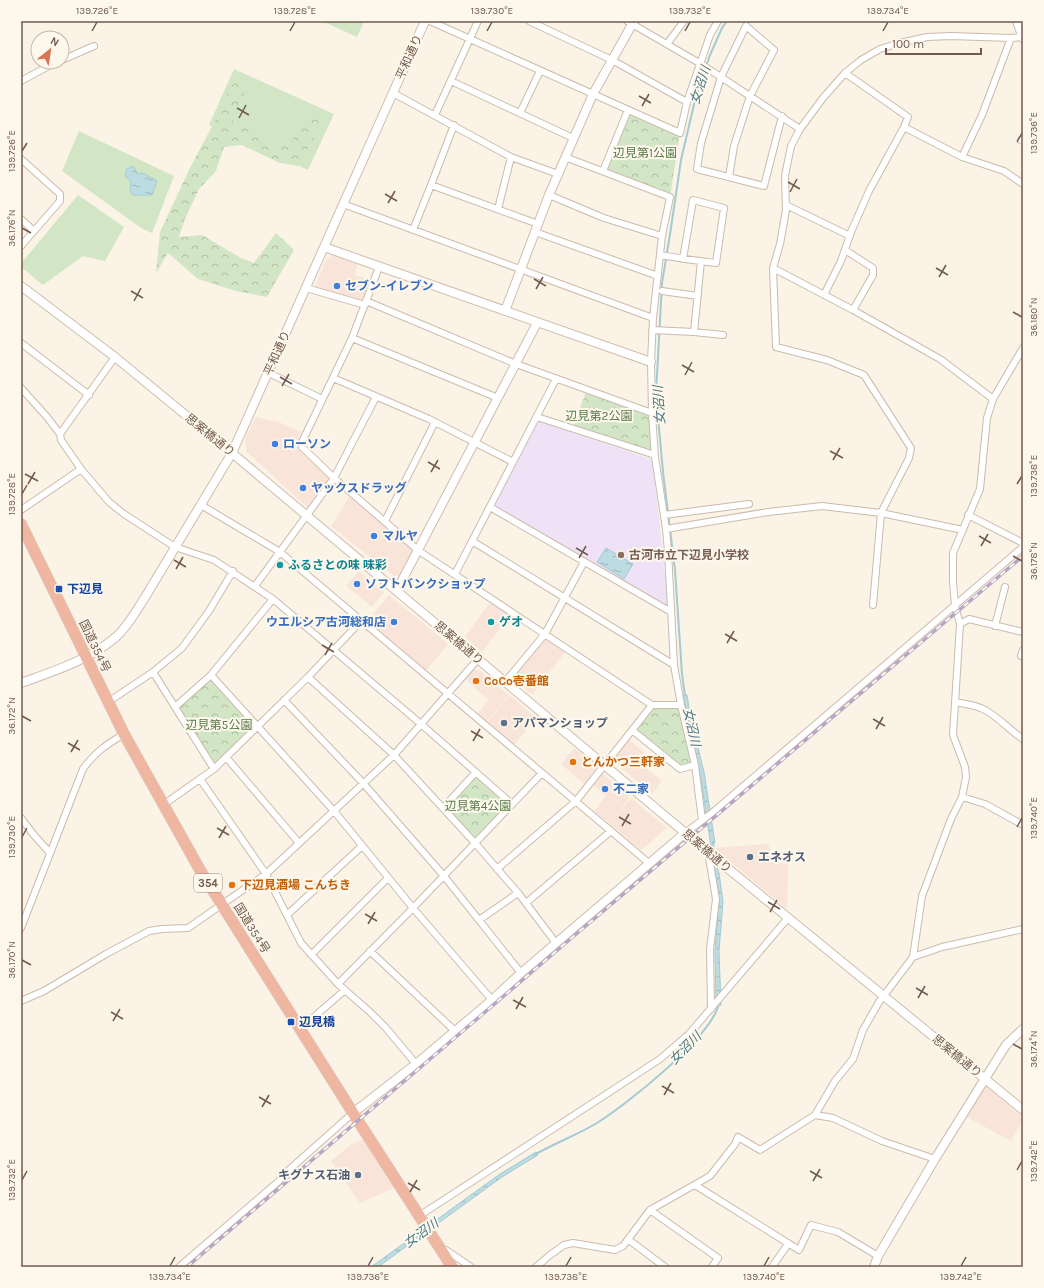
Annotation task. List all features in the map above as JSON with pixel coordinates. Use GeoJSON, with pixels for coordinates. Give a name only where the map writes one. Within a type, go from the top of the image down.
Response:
{"type":"FeatureCollection","features":[{"type":"Feature","properties":{"kind":"highway","name":"国道354号"},"geometry":{"type":"LineString","coordinates":[[21,524],[124,734],[200,870],[452,1267]]}},
{"type":"Feature","properties":{"kind":"street","name":"平和通り"},"geometry":{"type":"LineString","coordinates":[[21,683],[61,669],[91,655],[117,636],[147,594],[232,453],[425,21]]}},
{"type":"Feature","properties":{"kind":"street"},"geometry":{"type":"LineString","coordinates":[[430,21],[680,133],[687,102],[710,35],[718,21]]}},
{"type":"Feature","properties":{"kind":"street"},"geometry":{"type":"LineString","coordinates":[[435,116],[478,21]]}},
{"type":"Feature","properties":{"kind":"street"},"geometry":{"type":"LineString","coordinates":[[529,21],[612,60],[687,102]]}},
{"type":"Feature","properties":{"kind":"street"},"geometry":{"type":"LineString","coordinates":[[667,44],[684,21]]}},
{"type":"Feature","properties":{"kind":"street"},"geometry":{"type":"LineString","coordinates":[[873,605],[881,513],[909,458],[911,448],[864,375],[827,360],[776,347],[773,268],[780,244],[786,205],[785,176],[791,146],[800,128],[845,73],[880,49],[900,42],[927,37],[951,36],[1023,38],[1017,21]]}},
{"type":"Feature","properties":{"kind":"street"},"geometry":{"type":"LineString","coordinates":[[505,311],[573,138],[593,94],[631,22],[721,77],[800,128]]}},
{"type":"Feature","properties":{"kind":"street"},"geometry":{"type":"LineString","coordinates":[[730,177],[734,146],[750,96],[774,50],[746,26],[721,77],[701,143],[697,169],[764,186],[782,116]]}},
{"type":"Feature","properties":{"kind":"street"},"geometry":{"type":"LineString","coordinates":[[962,157],[982,115],[1010,38]]}},
{"type":"Feature","properties":{"kind":"street"},"geometry":{"type":"LineString","coordinates":[[70,56],[94,46]]}},
{"type":"Feature","properties":{"kind":"street"},"geometry":{"type":"LineString","coordinates":[[21,81],[41,70]]}},
{"type":"Feature","properties":{"kind":"street"},"geometry":{"type":"LineString","coordinates":[[520,113],[540,71]]}},
{"type":"Feature","properties":{"kind":"street"},"geometry":{"type":"LineString","coordinates":[[824,295],[841,261],[869,191],[908,117],[845,73]]}},
{"type":"Feature","properties":{"kind":"street"},"geometry":{"type":"LineString","coordinates":[[451,81],[573,138]]}},
{"type":"Feature","properties":{"kind":"street"},"geometry":{"type":"LineString","coordinates":[[393,93],[511,157],[558,174]]}},
{"type":"Feature","properties":{"kind":"street"},"geometry":{"type":"LineString","coordinates":[[603,171],[628,110]]}},
{"type":"Feature","properties":{"kind":"street"},"geometry":{"type":"LineString","coordinates":[[413,230],[454,125]]}},
{"type":"Feature","properties":{"kind":"street"},"geometry":{"type":"LineString","coordinates":[[904,127],[962,157],[1004,171],[1023,184]]}},
{"type":"Feature","properties":{"kind":"street"},"geometry":{"type":"LineString","coordinates":[[498,209],[511,157]]}},
{"type":"Feature","properties":{"kind":"street"},"geometry":{"type":"LineString","coordinates":[[565,157],[670,197],[662,236],[653,318],[651,362],[652,413],[655,455],[666,529],[674,665],[681,705],[707,817]]}},
{"type":"Feature","properties":{"kind":"street"},"geometry":{"type":"LineString","coordinates":[[21,159],[60,194],[61,199],[21,246]]}},
{"type":"Feature","properties":{"kind":"street"},"geometry":{"type":"LineString","coordinates":[[431,185],[538,224]]}},
{"type":"Feature","properties":{"kind":"street"},"geometry":{"type":"LineString","coordinates":[[550,195],[604,218],[662,236]]}},
{"type":"Feature","properties":{"kind":"street"},"geometry":{"type":"LineString","coordinates":[[660,255],[716,264],[724,208],[693,200],[683,258]]}},
{"type":"Feature","properties":{"kind":"street"},"geometry":{"type":"LineString","coordinates":[[343,204],[653,318]]}},
{"type":"Feature","properties":{"kind":"street"},"geometry":{"type":"LineString","coordinates":[[786,205],[850,236]]}},
{"type":"Feature","properties":{"kind":"street"},"geometry":{"type":"LineString","coordinates":[[21,219],[34,231]]}},
{"type":"Feature","properties":{"kind":"street"},"geometry":{"type":"LineString","coordinates":[[535,232],[658,276]]}},
{"type":"Feature","properties":{"kind":"street"},"geometry":{"type":"LineString","coordinates":[[324,247],[651,362]]}},
{"type":"Feature","properties":{"kind":"street"},"geometry":{"type":"LineString","coordinates":[[845,250],[873,268],[873,275],[852,310]]}},
{"type":"Feature","properties":{"kind":"street"},"geometry":{"type":"LineString","coordinates":[[694,332],[701,261]]}},
{"type":"Feature","properties":{"kind":"street"},"geometry":{"type":"LineString","coordinates":[[379,267],[352,338],[301,444],[302,447],[334,478],[419,551],[652,705],[681,705]]}},
{"type":"Feature","properties":{"kind":"street"},"geometry":{"type":"LineString","coordinates":[[773,268],[940,359],[993,399]]}},
{"type":"Feature","properties":{"kind":"street","name":"思案橋通り"},"geometry":{"type":"LineString","coordinates":[[21,286],[115,357],[232,453],[710,854],[1023,1110]]}},
{"type":"Feature","properties":{"kind":"street"},"geometry":{"type":"LineString","coordinates":[[306,288],[365,303],[516,364],[652,413]]}},
{"type":"Feature","properties":{"kind":"street"},"geometry":{"type":"LineString","coordinates":[[662,291],[698,296]]}},
{"type":"Feature","properties":{"kind":"street"},"geometry":{"type":"LineString","coordinates":[[397,590],[419,551],[537,323]]}},
{"type":"Feature","properties":{"kind":"street"},"geometry":{"type":"LineString","coordinates":[[652,330],[724,335]]}},
{"type":"Feature","properties":{"kind":"street"},"geometry":{"type":"LineString","coordinates":[[352,338],[498,398]]}},
{"type":"Feature","properties":{"kind":"street"},"geometry":{"type":"LineString","coordinates":[[21,343],[89,395]]}},
{"type":"Feature","properties":{"kind":"street"},"geometry":{"type":"LineString","coordinates":[[536,1267],[564,1245],[573,1243],[615,1250],[623,1246],[629,1240],[650,1210],[710,1176],[735,1144],[738,1137],[760,1150],[815,1115],[835,1081],[852,1059],[863,1030],[884,996],[913,957],[922,896],[951,819],[962,797],[966,777],[965,767],[953,735],[960,624],[955,606],[953,553],[980,489],[986,421],[993,399],[1023,348]]}},
{"type":"Feature","properties":{"kind":"street"},"geometry":{"type":"LineString","coordinates":[[60,434],[115,357]]}},
{"type":"Feature","properties":{"kind":"street"},"geometry":{"type":"LineString","coordinates":[[269,373],[322,399]]}},
{"type":"Feature","properties":{"kind":"street"},"geometry":{"type":"LineString","coordinates":[[333,378],[435,422],[513,462]]}},
{"type":"Feature","properties":{"kind":"street"},"geometry":{"type":"LineString","coordinates":[[455,574],[556,379]]}},
{"type":"Feature","properties":{"kind":"street"},"geometry":{"type":"LineString","coordinates":[[21,388],[35,402],[60,434],[61,440],[81,469],[109,502],[124,514],[175,547],[214,560],[233,571],[273,599],[421,724],[512,804]]}},
{"type":"Feature","properties":{"kind":"street"},"geometry":{"type":"LineString","coordinates":[[255,586],[334,478],[376,397]]}},
{"type":"Feature","properties":{"kind":"street"},"geometry":{"type":"LineString","coordinates":[[537,417],[655,455]]}},
{"type":"Feature","properties":{"kind":"street"},"geometry":{"type":"LineString","coordinates":[[385,521],[435,422]]}},
{"type":"Feature","properties":{"kind":"street"},"geometry":{"type":"LineString","coordinates":[[21,510],[81,469]]}},
{"type":"Feature","properties":{"kind":"street"},"geometry":{"type":"LineString","coordinates":[[201,504],[280,552],[650,864]]}},
{"type":"Feature","properties":{"kind":"street"},"geometry":{"type":"LineString","coordinates":[[664,515],[749,504]]}},
{"type":"Feature","properties":{"kind":"street"},"geometry":{"type":"LineString","coordinates":[[666,529],[768,512],[822,506],[881,513],[963,530]]}},
{"type":"Feature","properties":{"kind":"street"},"geometry":{"type":"LineString","coordinates":[[490,507],[672,612]]}},
{"type":"Feature","properties":{"kind":"street"},"geometry":{"type":"LineString","coordinates":[[715,508],[717,520]]}},
{"type":"Feature","properties":{"kind":"street"},"geometry":{"type":"LineString","coordinates":[[968,515],[1023,543]]}},
{"type":"Feature","properties":{"kind":"street"},"geometry":{"type":"LineString","coordinates":[[472,541],[674,665]]}},
{"type":"Feature","properties":{"kind":"street"},"geometry":{"type":"LineString","coordinates":[[178,1267],[279,1180],[353,1113],[416,1064],[492,1000],[556,943],[685,833],[707,817],[1023,547]]}},
{"type":"Feature","properties":{"kind":"street"},"geometry":{"type":"LineString","coordinates":[[505,682],[545,634],[584,562]]}},
{"type":"Feature","properties":{"kind":"street"},"geometry":{"type":"LineString","coordinates":[[108,702],[153,672],[182,648],[209,611],[233,571]]}},
{"type":"Feature","properties":{"kind":"street"},"geometry":{"type":"LineString","coordinates":[[995,626],[1005,587]]}},
{"type":"Feature","properties":{"kind":"street"},"geometry":{"type":"LineString","coordinates":[[175,707],[211,675],[273,599]]}},
{"type":"Feature","properties":{"kind":"street"},"geometry":{"type":"LineString","coordinates":[[960,624],[969,619],[1023,632]]}},
{"type":"Feature","properties":{"kind":"street"},"geometry":{"type":"LineString","coordinates":[[163,805],[214,769],[334,651],[361,621]]}},
{"type":"Feature","properties":{"kind":"street"},"geometry":{"type":"LineString","coordinates":[[21,1001],[44,991],[106,954],[149,932],[162,929],[188,928],[221,903],[266,874],[394,755],[478,659]]}},
{"type":"Feature","properties":{"kind":"street"},"geometry":{"type":"LineString","coordinates":[[153,672],[214,769]]}},
{"type":"Feature","properties":{"kind":"street"},"geometry":{"type":"LineString","coordinates":[[211,675],[334,811],[413,908],[492,1000]]}},
{"type":"Feature","properties":{"kind":"street"},"geometry":{"type":"LineString","coordinates":[[308,677],[394,755],[475,843],[518,893],[556,943]]}},
{"type":"Feature","properties":{"kind":"street"},"geometry":{"type":"LineString","coordinates":[[284,700],[363,784],[444,876],[521,973]]}},
{"type":"Feature","properties":{"kind":"street"},"geometry":{"type":"LineString","coordinates":[[955,702],[982,709],[1023,739]]}},
{"type":"Feature","properties":{"kind":"street"},"geometry":{"type":"LineString","coordinates":[[497,869],[576,802],[652,705]]}},
{"type":"Feature","properties":{"kind":"street"},"geometry":{"type":"LineString","coordinates":[[632,730],[680,769],[695,765]]}},
{"type":"Feature","properties":{"kind":"street"},"geometry":{"type":"LineString","coordinates":[[21,928],[83,770],[90,759],[97,752],[124,734]]}},
{"type":"Feature","properties":{"kind":"street"},"geometry":{"type":"LineString","coordinates":[[226,757],[299,843]]}},
{"type":"Feature","properties":{"kind":"street"},"geometry":{"type":"LineString","coordinates":[[443,808],[476,772]]}},
{"type":"Feature","properties":{"kind":"street"},"geometry":{"type":"LineString","coordinates":[[338,984],[542,773]]}},
{"type":"Feature","properties":{"kind":"street"},"geometry":{"type":"LineString","coordinates":[[200,779],[266,874],[301,943],[338,984],[386,1028],[416,1064]]}},
{"type":"Feature","properties":{"kind":"street"},"geometry":{"type":"LineString","coordinates":[[962,797],[986,804],[1023,825]]}},
{"type":"Feature","properties":{"kind":"street"},"geometry":{"type":"LineString","coordinates":[[21,818],[50,853]]}},
{"type":"Feature","properties":{"kind":"street"},"geometry":{"type":"LineString","coordinates":[[526,904],[611,831]]}},
{"type":"Feature","properties":{"kind":"street"},"geometry":{"type":"LineString","coordinates":[[287,915],[362,846]]}},
{"type":"Feature","properties":{"kind":"street"},"geometry":{"type":"LineString","coordinates":[[710,854],[716,899],[710,949],[713,1007]]}},
{"type":"Feature","properties":{"kind":"street"},"geometry":{"type":"LineString","coordinates":[[311,955],[388,878]]}},
{"type":"Feature","properties":{"kind":"street"},"geometry":{"type":"LineString","coordinates":[[479,920],[518,893]]}},
{"type":"Feature","properties":{"kind":"street"},"geometry":{"type":"LineString","coordinates":[[425,1225],[660,1059],[689,1034],[788,918]]}},
{"type":"Feature","properties":{"kind":"street"},"geometry":{"type":"LineString","coordinates":[[913,957],[942,947],[1023,929]]}},
{"type":"Feature","properties":{"kind":"street"},"geometry":{"type":"LineString","coordinates":[[370,951],[454,1031]]}},
{"type":"Feature","properties":{"kind":"street"},"geometry":{"type":"LineString","coordinates":[[300,1029],[345,990]]}},
{"type":"Feature","properties":{"kind":"street"},"geometry":{"type":"LineString","coordinates":[[874,1267],[878,1256],[935,1159],[985,1079],[1006,1046],[1023,1029]]}},
{"type":"Feature","properties":{"kind":"street"},"geometry":{"type":"LineString","coordinates":[[815,1115],[833,1118],[882,1141],[935,1159]]}},
{"type":"Feature","properties":{"kind":"street"},"geometry":{"type":"LineString","coordinates":[[695,1184],[799,1250],[811,1225],[838,1232],[878,1256]]}},
{"type":"Feature","properties":{"kind":"street"},"geometry":{"type":"LineString","coordinates":[[650,1210],[718,1258],[712,1267]]}},
{"type":"Feature","properties":{"kind":"street"},"geometry":{"type":"LineString","coordinates":[[629,1240],[665,1267]]}},
{"type":"Feature","properties":{"kind":"street"},"geometry":{"type":"LineString","coordinates":[[772,1267],[788,1244]]}},
{"type":"Feature","properties":{"kind":"street"},"geometry":{"type":"LineString","coordinates":[[441,1251],[446,1250],[471,1267]]}},
{"type":"Feature","properties":{"kind":"shaded area"},"geometry":{"type":"Polygon","coordinates":[[[333,256],[358,263],[355,275],[370,280],[362,301],[314,289],[327,258],[333,256]]]}},
{"type":"Feature","properties":{"kind":"shaded area"},"geometry":{"type":"Polygon","coordinates":[[[256,417],[279,422],[301,432],[295,446],[329,475],[329,480],[308,508],[247,452],[245,439],[256,417]]]}},
{"type":"Feature","properties":{"kind":"shaded area","name":"古河市立下辺見小学校"},"geometry":{"type":"Polygon","coordinates":[[[539,421],[651,459],[653,463],[668,603],[665,605],[495,506],[494,504],[539,421]]]}},
{"type":"Feature","properties":{"kind":"shaded area"},"geometry":{"type":"Polygon","coordinates":[[[350,496],[413,550],[399,576],[394,576],[331,526],[350,496]]]}},
{"type":"Feature","properties":{"kind":"shaded area"},"geometry":{"type":"Polygon","coordinates":[[[359,571],[384,592],[372,607],[346,586],[359,571]]]}},
{"type":"Feature","properties":{"kind":"shaded area"},"geometry":{"type":"Polygon","coordinates":[[[389,595],[448,644],[426,671],[367,621],[389,595]]]}},
{"type":"Feature","properties":{"kind":"shaded area"},"geometry":{"type":"Polygon","coordinates":[[[491,601],[510,615],[482,652],[465,637],[491,601]]]}},
{"type":"Feature","properties":{"kind":"shaded area"},"geometry":{"type":"Polygon","coordinates":[[[546,637],[566,651],[532,695],[512,677],[546,637]]]}},
{"type":"Feature","properties":{"kind":"shaded area"},"geometry":{"type":"Polygon","coordinates":[[[473,670],[479,670],[509,695],[486,722],[477,714],[489,700],[465,679],[473,670]]]}},
{"type":"Feature","properties":{"kind":"shaded area"},"geometry":{"type":"Polygon","coordinates":[[[510,695],[536,718],[514,745],[487,722],[510,695]]]}},
{"type":"Feature","properties":{"kind":"shaded area"},"geometry":{"type":"Polygon","coordinates":[[[627,738],[650,757],[644,766],[662,781],[652,794],[611,759],[627,738]]]}},
{"type":"Feature","properties":{"kind":"shaded area"},"geometry":{"type":"Polygon","coordinates":[[[574,748],[597,767],[584,784],[561,764],[574,748]]]}},
{"type":"Feature","properties":{"kind":"shaded area"},"geometry":{"type":"Polygon","coordinates":[[[601,772],[630,797],[610,824],[631,798],[667,828],[641,850],[594,811],[606,796],[592,784],[601,772]]]}},
{"type":"Feature","properties":{"kind":"shaded area"},"geometry":{"type":"Polygon","coordinates":[[[768,844],[774,863],[788,864],[787,909],[714,848],[768,844]]]}},
{"type":"Feature","properties":{"kind":"shaded area"},"geometry":{"type":"Polygon","coordinates":[[[984,1084],[1023,1118],[1011,1141],[965,1116],[984,1084]]]}},
{"type":"Feature","properties":{"kind":"shaded area"},"geometry":{"type":"Polygon","coordinates":[[[363,1139],[394,1188],[360,1203],[331,1161],[352,1144],[363,1139]]]}},
{"type":"Feature","properties":{"kind":"green space"},"geometry":{"type":"Polygon","coordinates":[[[322,21],[364,21],[357,37],[322,21]]]}},
{"type":"Feature","properties":{"kind":"green space"},"geometry":{"type":"Polygon","coordinates":[[[234,69],[334,114],[308,170],[209,125],[234,69]]]}},
{"type":"Feature","properties":{"kind":"green space"},"geometry":{"type":"Polygon","coordinates":[[[236,74],[249,82],[232,120],[272,143],[289,146],[298,131],[300,122],[318,107],[322,113],[315,136],[298,166],[280,163],[242,145],[224,147],[216,171],[199,189],[185,219],[179,237],[202,235],[241,258],[254,263],[276,233],[294,250],[267,297],[236,291],[198,279],[168,253],[156,273],[160,232],[190,168],[219,113],[236,74]]]}},
{"type":"Feature","properties":{"kind":"green space","name":"辺見第1公園"},"geometry":{"type":"Polygon","coordinates":[[[628,110],[680,133],[670,197],[603,171],[628,110]]]}},
{"type":"Feature","properties":{"kind":"green space"},"geometry":{"type":"Polygon","coordinates":[[[79,131],[174,176],[152,233],[141,228],[62,171],[79,131]]]}},
{"type":"Feature","properties":{"kind":"green space"},"geometry":{"type":"Polygon","coordinates":[[[78,195],[124,227],[105,261],[83,256],[43,285],[21,267],[23,261],[78,195]]]}},
{"type":"Feature","properties":{"kind":"green space","name":"辺見第2公園"},"geometry":{"type":"Polygon","coordinates":[[[587,389],[652,413],[655,455],[573,428],[587,389]]]}},
{"type":"Feature","properties":{"kind":"green space","name":"辺見第5公園"},"geometry":{"type":"Polygon","coordinates":[[[211,675],[257,727],[214,769],[175,707],[211,675]]]}},
{"type":"Feature","properties":{"kind":"green space"},"geometry":{"type":"Polygon","coordinates":[[[652,705],[681,705],[695,765],[680,769],[632,730],[652,705]]]}},
{"type":"Feature","properties":{"kind":"green space","name":"辺見第4公園"},"geometry":{"type":"Polygon","coordinates":[[[476,772],[512,804],[475,843],[443,808],[476,772]]]}},
{"type":"Feature","properties":{"kind":"water"},"geometry":{"type":"Polygon","coordinates":[[[133,166],[138,174],[143,173],[157,181],[152,195],[133,195],[130,190],[131,181],[125,176],[127,169],[133,166]]]}},
{"type":"Feature","properties":{"kind":"water"},"geometry":{"type":"Polygon","coordinates":[[[606,548],[633,564],[624,579],[597,562],[606,548]]]}},
{"type":"Feature","properties":{"kind":"water"},"geometry":{"type":"Polygon","coordinates":[[[683,695],[687,695],[704,772],[715,843],[711,844],[719,873],[723,901],[719,951],[721,1005],[716,1005],[715,951],[719,901],[700,773],[683,695]]]}},
{"type":"Feature","properties":{"kind":"water"},"geometry":{"type":"Polygon","coordinates":[[[536,1152],[538,1155],[502,1177],[378,1267],[371,1267],[500,1174],[536,1152]]]}},
{"type":"Feature","properties":{"kind":"waterway","name":"女沼川"},"geometry":{"type":"LineString","coordinates":[[685,696],[682,674],[675,570],[663,472],[656,394],[662,283],[681,160],[696,96],[710,55],[722,28],[727,21]]}},
{"type":"Feature","properties":{"kind":"waterway","name":"女沼川"},"geometry":{"type":"LineString","coordinates":[[713,842],[714,853]]}},
{"type":"Feature","properties":{"kind":"waterway","name":"女沼川"},"geometry":{"type":"LineString","coordinates":[[534,1155],[597,1123],[647,1086],[667,1069],[701,1033],[713,1017],[719,1003]]}},
{"type":"Feature","properties":{"kind":"railway"},"geometry":{"type":"LineString","coordinates":[[187,1267],[575,935],[1023,556]]}},
{"type":"Feature","properties":{"kind":"place","name":"セブン-イレブン"},"geometry":{"type":"Point","coordinates":[337,286]}},
{"type":"Feature","properties":{"kind":"place","name":"ローソン"},"geometry":{"type":"Point","coordinates":[275,444]}},
{"type":"Feature","properties":{"kind":"place","name":"ヤックスドラッグ"},"geometry":{"type":"Point","coordinates":[303,488]}},
{"type":"Feature","properties":{"kind":"place","name":"マルヤ"},"geometry":{"type":"Point","coordinates":[374,536]}},
{"type":"Feature","properties":{"kind":"place","name":"古河市立下辺見小学校"},"geometry":{"type":"Point","coordinates":[621,555]}},
{"type":"Feature","properties":{"kind":"place","name":"ふるさとの味 味彩"},"geometry":{"type":"Point","coordinates":[280,565]}},
{"type":"Feature","properties":{"kind":"place","name":"ソフトバンクショップ"},"geometry":{"type":"Point","coordinates":[357,584]}},
{"type":"Feature","properties":{"kind":"place","name":"下辺見"},"geometry":{"type":"Point","coordinates":[59,589]}},
{"type":"Feature","properties":{"kind":"place","name":"ウエルシア古河総和店"},"geometry":{"type":"Point","coordinates":[394,622]}},
{"type":"Feature","properties":{"kind":"place","name":"ゲオ"},"geometry":{"type":"Point","coordinates":[491,622]}},
{"type":"Feature","properties":{"kind":"place","name":"CoCo壱番館"},"geometry":{"type":"Point","coordinates":[476,681]}},
{"type":"Feature","properties":{"kind":"place","name":"アパマンショップ"},"geometry":{"type":"Point","coordinates":[504,723]}},
{"type":"Feature","properties":{"kind":"place","name":"とんかつ三軒家"},"geometry":{"type":"Point","coordinates":[573,762]}},
{"type":"Feature","properties":{"kind":"place","name":"不二家"},"geometry":{"type":"Point","coordinates":[605,789]}},
{"type":"Feature","properties":{"kind":"place","name":"エネオス"},"geometry":{"type":"Point","coordinates":[750,857]}},
{"type":"Feature","properties":{"kind":"place","name":"下辺見酒場 こんちき"},"geometry":{"type":"Point","coordinates":[232,885]}},
{"type":"Feature","properties":{"kind":"place","name":"辺見橋"},"geometry":{"type":"Point","coordinates":[291,1022]}},
{"type":"Feature","properties":{"kind":"place","name":"キグナス石油"},"geometry":{"type":"Point","coordinates":[358,1175]}}]}
